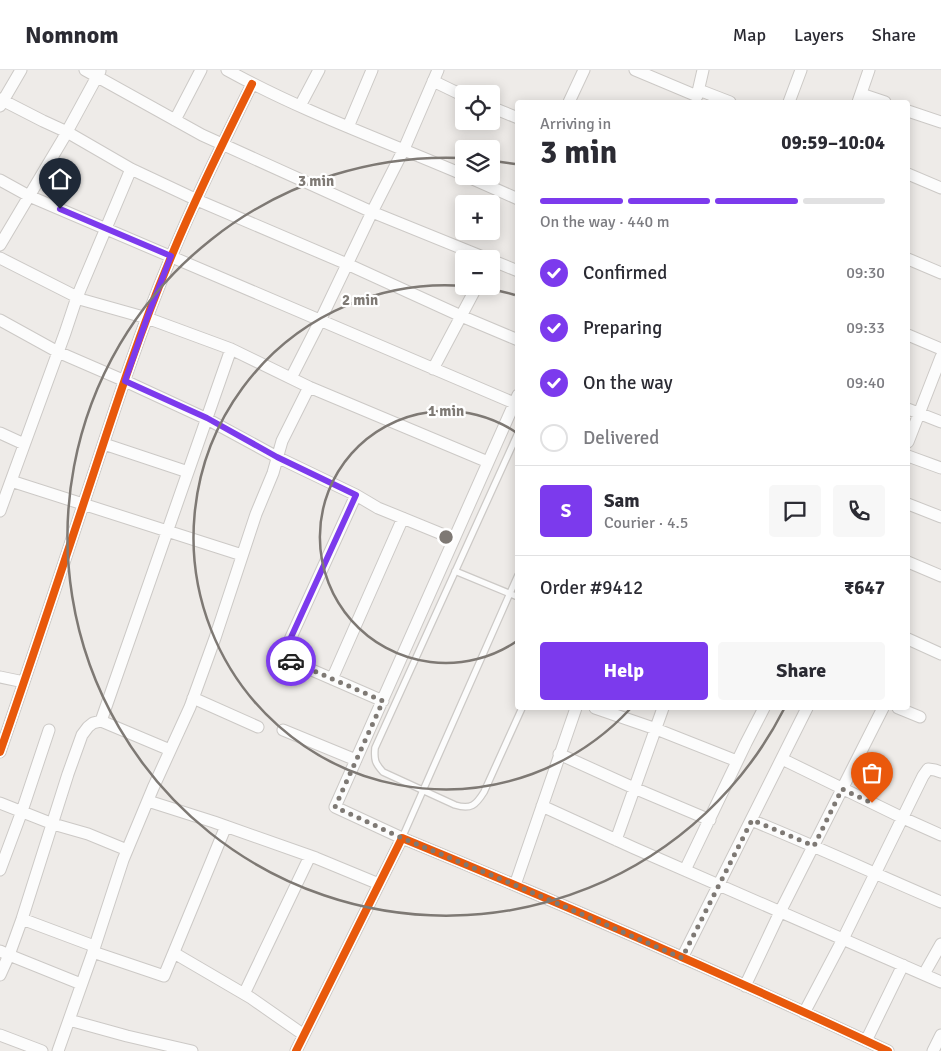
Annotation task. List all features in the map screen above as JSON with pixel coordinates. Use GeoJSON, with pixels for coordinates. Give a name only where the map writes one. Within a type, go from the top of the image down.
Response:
{"type":"FeatureCollection","features":[{"type":"Feature","properties":{"kind":"street"},"geometry":{"type":"LineString","coordinates":[[21,70],[1,102],[67,132],[131,169],[196,200],[348,264],[515,339]]}},
{"type":"Feature","properties":{"kind":"street"},"geometry":{"type":"LineString","coordinates":[[86,70],[99,73],[202,135],[372,212],[466,250]]}},
{"type":"Feature","properties":{"kind":"street"},"geometry":{"type":"LineString","coordinates":[[175,120],[201,70]]}},
{"type":"Feature","properties":{"kind":"street"},"geometry":{"type":"LineString","coordinates":[[227,70],[300,106],[455,172]]}},
{"type":"Feature","properties":{"kind":"street"},"geometry":{"type":"LineString","coordinates":[[300,106],[319,70]]}},
{"type":"Feature","properties":{"kind":"street"},"geometry":{"type":"LineString","coordinates":[[348,127],[372,70]]}},
{"type":"Feature","properties":{"kind":"street"},"geometry":{"type":"LineString","coordinates":[[291,378],[404,149],[438,70]]}},
{"type":"Feature","properties":{"kind":"street"},"geometry":{"type":"LineString","coordinates":[[570,100],[584,70]]}},
{"type":"Feature","properties":{"kind":"street"},"geometry":{"type":"LineString","coordinates":[[635,70],[697,96],[719,100]]}},
{"type":"Feature","properties":{"kind":"street"},"geometry":{"type":"LineString","coordinates":[[697,96],[704,70]]}},
{"type":"Feature","properties":{"kind":"street"},"geometry":{"type":"LineString","coordinates":[[790,100],[801,70]]}},
{"type":"Feature","properties":{"kind":"street"},"geometry":{"type":"LineString","coordinates":[[869,70],[859,98],[872,100]]}},
{"type":"Feature","properties":{"kind":"street"},"geometry":{"type":"LineString","coordinates":[[0,245],[67,132],[99,73]]}},
{"type":"Feature","properties":{"kind":"street"},"geometry":{"type":"LineString","coordinates":[[433,81],[455,92]]}},
{"type":"Feature","properties":{"kind":"street"},"geometry":{"type":"LineString","coordinates":[[0,752],[3,734],[24,682],[147,318],[171,256],[196,200],[252,84]]}},
{"type":"Feature","properties":{"kind":"street"},"geometry":{"type":"LineString","coordinates":[[500,111],[515,117]]}},
{"type":"Feature","properties":{"kind":"street"},"geometry":{"type":"LineString","coordinates":[[910,111],[941,122]]}},
{"type":"Feature","properties":{"kind":"street"},"geometry":{"type":"LineString","coordinates":[[0,511],[3,493],[11,481],[77,297],[131,169]]}},
{"type":"Feature","properties":{"kind":"street"},"geometry":{"type":"LineString","coordinates":[[910,175],[941,188]]}},
{"type":"Feature","properties":{"kind":"street"},"geometry":{"type":"LineString","coordinates":[[0,180],[29,196],[433,369],[515,399]]}},
{"type":"Feature","properties":{"kind":"street"},"geometry":{"type":"LineString","coordinates":[[487,185],[515,197]]}},
{"type":"Feature","properties":{"kind":"street"},"geometry":{"type":"LineString","coordinates":[[0,258],[83,300],[147,318],[231,349],[309,387],[488,462]]}},
{"type":"Feature","properties":{"kind":"street"},"geometry":{"type":"LineString","coordinates":[[910,260],[941,273]]}},
{"type":"Feature","properties":{"kind":"street"},"geometry":{"type":"LineString","coordinates":[[500,264],[515,270]]}},
{"type":"Feature","properties":{"kind":"street"},"geometry":{"type":"LineString","coordinates":[[433,369],[472,295]]}},
{"type":"Feature","properties":{"kind":"street"},"geometry":{"type":"LineString","coordinates":[[0,320],[58,352],[207,418],[277,457],[356,495],[378,508],[454,539]]}},
{"type":"Feature","properties":{"kind":"street"},"geometry":{"type":"LineString","coordinates":[[910,336],[941,349]]}},
{"type":"Feature","properties":{"kind":"street"},"geometry":{"type":"LineString","coordinates":[[101,721],[231,349]]}},
{"type":"Feature","properties":{"kind":"street"},"geometry":{"type":"LineString","coordinates":[[910,437],[941,357]]}},
{"type":"Feature","properties":{"kind":"street"},"geometry":{"type":"LineString","coordinates":[[58,1051],[127,850],[193,698],[282,441],[309,387]]}},
{"type":"Feature","properties":{"kind":"street"},"geometry":{"type":"LineString","coordinates":[[515,401],[335,807],[402,838],[682,958],[888,1051]]}},
{"type":"Feature","properties":{"kind":"street"},"geometry":{"type":"LineString","coordinates":[[910,410],[941,422]]}},
{"type":"Feature","properties":{"kind":"street"},"geometry":{"type":"LineString","coordinates":[[0,433],[24,444]]}},
{"type":"Feature","properties":{"kind":"street"},"geometry":{"type":"LineString","coordinates":[[104,444],[188,472]]}},
{"type":"Feature","properties":{"kind":"street"},"geometry":{"type":"LineString","coordinates":[[910,457],[941,468]]}},
{"type":"Feature","properties":{"kind":"street"},"geometry":{"type":"LineString","coordinates":[[11,481],[242,555]]}},
{"type":"Feature","properties":{"kind":"street"},"geometry":{"type":"LineString","coordinates":[[356,495],[282,657],[383,701]]}},
{"type":"Feature","properties":{"kind":"street"},"geometry":{"type":"LineString","coordinates":[[910,505],[941,517]]}},
{"type":"Feature","properties":{"kind":"street"},"geometry":{"type":"LineString","coordinates":[[332,679],[403,518]]}},
{"type":"Feature","properties":{"kind":"street"},"geometry":{"type":"LineString","coordinates":[[910,563],[941,576]]}},
{"type":"Feature","properties":{"kind":"street"},"geometry":{"type":"LineString","coordinates":[[910,640],[941,654]]}},
{"type":"Feature","properties":{"kind":"street"},"geometry":{"type":"LineString","coordinates":[[0,677],[24,682]]}},
{"type":"Feature","properties":{"kind":"street"},"geometry":{"type":"LineString","coordinates":[[193,698],[258,727]]}},
{"type":"Feature","properties":{"kind":"street"},"geometry":{"type":"LineString","coordinates":[[515,885],[575,710]]}},
{"type":"Feature","properties":{"kind":"street"},"geometry":{"type":"LineString","coordinates":[[601,710],[656,729],[737,761]]}},
{"type":"Feature","properties":{"kind":"street"},"geometry":{"type":"LineString","coordinates":[[616,840],[662,710]]}},
{"type":"Feature","properties":{"kind":"street"},"geometry":{"type":"LineString","coordinates":[[685,870],[763,710]]}},
{"type":"Feature","properties":{"kind":"street"},"geometry":{"type":"LineString","coordinates":[[682,958],[807,710]]}},
{"type":"Feature","properties":{"kind":"street"},"geometry":{"type":"LineString","coordinates":[[745,986],[780,912],[882,710]]}},
{"type":"Feature","properties":{"kind":"street"},"geometry":{"type":"LineString","coordinates":[[903,710],[920,717]]}},
{"type":"Feature","properties":{"kind":"street"},"geometry":{"type":"LineString","coordinates":[[0,975],[5,953],[22,920],[68,774],[82,735],[88,727],[93,723],[101,721],[170,750]]}},
{"type":"Feature","properties":{"kind":"street"},"geometry":{"type":"LineString","coordinates":[[0,870],[49,730]]}},
{"type":"Feature","properties":{"kind":"street"},"geometry":{"type":"LineString","coordinates":[[283,730],[356,760]]}},
{"type":"Feature","properties":{"kind":"street"},"geometry":{"type":"LineString","coordinates":[[559,754],[710,820]]}},
{"type":"Feature","properties":{"kind":"street"},"geometry":{"type":"LineString","coordinates":[[782,759],[941,835]]}},
{"type":"Feature","properties":{"kind":"street"},"geometry":{"type":"LineString","coordinates":[[804,1013],[843,939],[922,776],[928,769],[941,772]]}},
{"type":"Feature","properties":{"kind":"street"},"geometry":{"type":"LineString","coordinates":[[148,801],[310,856],[379,884]]}},
{"type":"Feature","properties":{"kind":"street"},"geometry":{"type":"LineString","coordinates":[[0,803],[127,850]]}},
{"type":"Feature","properties":{"kind":"street"},"geometry":{"type":"LineString","coordinates":[[542,806],[941,982]]}},
{"type":"Feature","properties":{"kind":"street"},"geometry":{"type":"LineString","coordinates":[[752,820],[941,902]]}},
{"type":"Feature","properties":{"kind":"street"},"geometry":{"type":"LineString","coordinates":[[22,920],[164,976],[226,826]]}},
{"type":"Feature","properties":{"kind":"street"},"geometry":{"type":"LineString","coordinates":[[296,1051],[402,838]]}},
{"type":"Feature","properties":{"kind":"street"},"geometry":{"type":"LineString","coordinates":[[244,994],[310,856]]}},
{"type":"Feature","properties":{"kind":"street"},"geometry":{"type":"LineString","coordinates":[[924,974],[941,944]]}},
{"type":"Feature","properties":{"kind":"street"},"geometry":{"type":"LineString","coordinates":[[5,953],[81,984]]}},
{"type":"Feature","properties":{"kind":"street"},"geometry":{"type":"LineString","coordinates":[[174,953],[244,994],[304,1034]]}},
{"type":"Feature","properties":{"kind":"street"},"geometry":{"type":"LineString","coordinates":[[866,1041],[903,965]]}},
{"type":"Feature","properties":{"kind":"street"},"geometry":{"type":"LineString","coordinates":[[69,1020],[175,1049],[192,1051]]}},
{"type":"Feature","properties":{"kind":"street"},"geometry":{"type":"LineString","coordinates":[[0,1035],[34,1050]]}},
{"type":"Feature","properties":{"kind":"street"},"geometry":{"type":"LineString","coordinates":[[934,1051],[941,1035]]}},
{"type":"Feature","properties":{"kind":"lane"},"geometry":{"type":"LineString","coordinates":[[515,440],[375,748],[374,759],[384,772],[455,805],[462,807],[474,805],[484,792],[521,710]]}},
{"type":"Feature","properties":{"kind":"lane"},"geometry":{"type":"LineString","coordinates":[[456,571],[515,596]]}},
{"type":"Feature","properties":{"kind":"lane"},"geometry":{"type":"LineString","coordinates":[[402,838],[515,582]]}},
{"type":"Feature","properties":{"kind":"cycle path"},"geometry":{"type":"LineString","coordinates":[[0,752],[121,390],[149,313],[188,217],[252,84]]}},
{"type":"Feature","properties":{"kind":"cycle path"},"geometry":{"type":"LineString","coordinates":[[296,1051],[402,838],[646,941],[888,1051]]}},
{"type":"Feature","properties":{"kind":"way so far"},"geometry":{"type":"LineString","coordinates":[[291,661],[383,701],[335,807],[402,838],[682,958],[752,820],[814,846],[842,789],[872,803]]}},
{"type":"Feature","properties":{"kind":"route"},"geometry":{"type":"LineString","coordinates":[[60,209],[171,256],[125,381],[207,418],[277,457],[356,495],[282,657],[291,661]]}}]}
